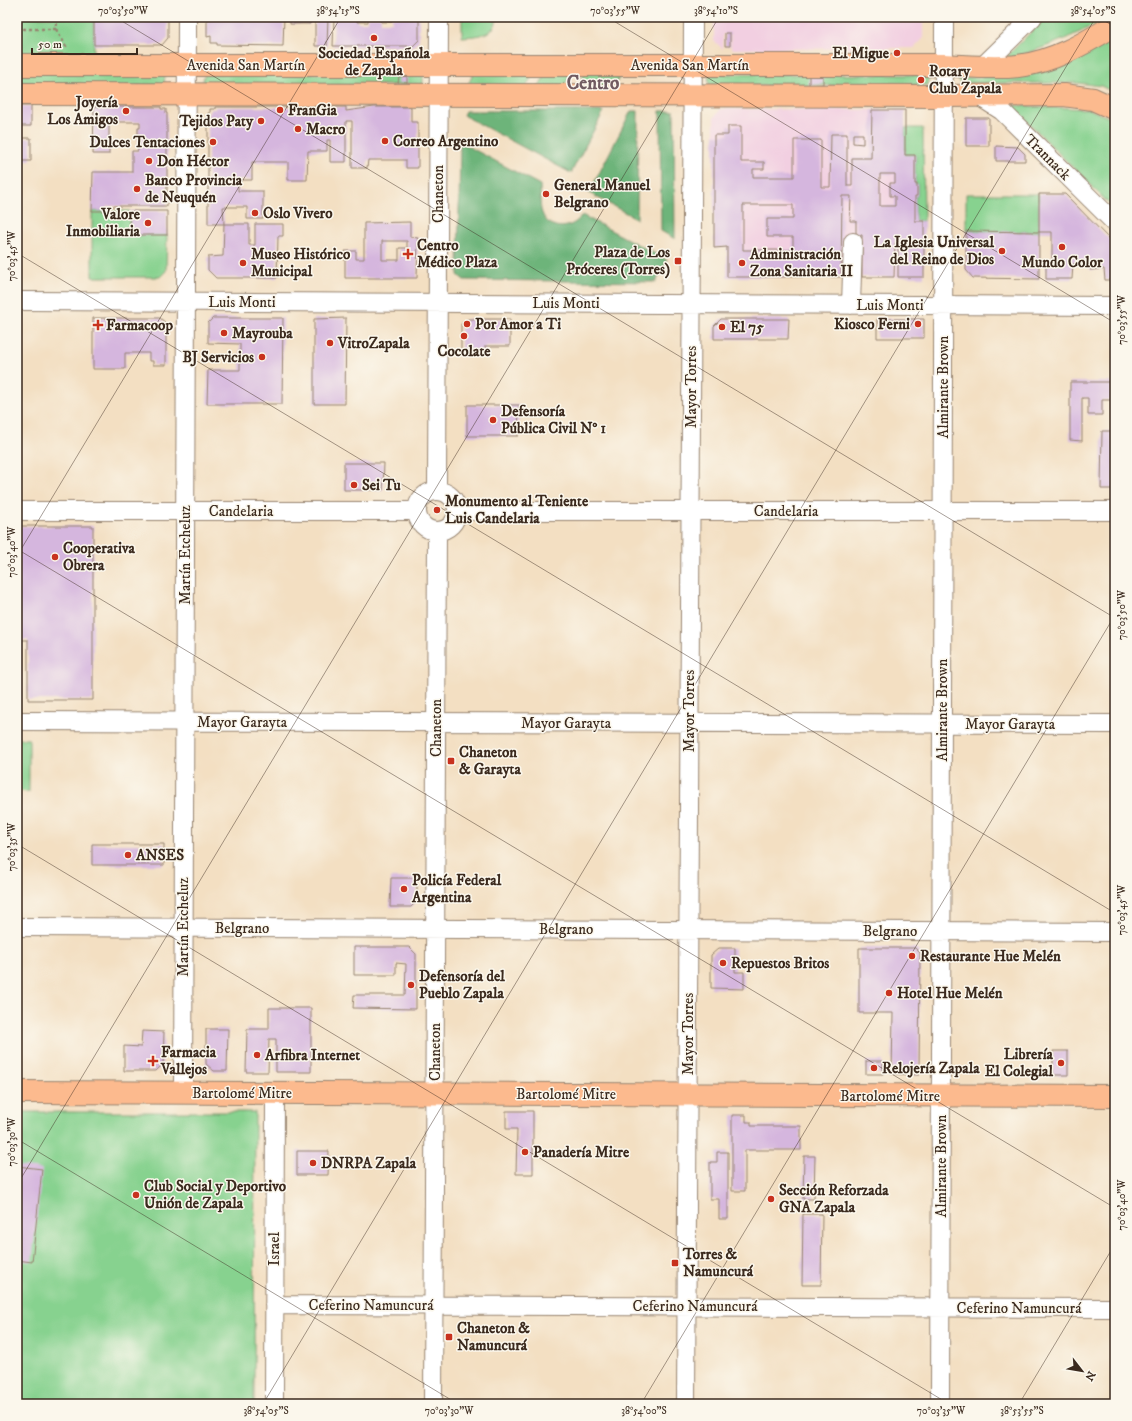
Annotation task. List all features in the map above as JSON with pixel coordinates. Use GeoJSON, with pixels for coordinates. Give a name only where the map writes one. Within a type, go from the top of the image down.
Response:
{"type":"FeatureCollection","features":[{"type":"Feature","properties":{"kind":"main road","name":"Avenida San Martín"},"geometry":{"type":"LineString","coordinates":[[17,66],[944,65],[1004,67],[1034,63],[1071,49],[1115,26]]}},
{"type":"Feature","properties":{"kind":"main road","name":"Avenida San Martín"},"geometry":{"type":"LineString","coordinates":[[17,94],[1071,95],[1093,99],[1115,109]]}},
{"type":"Feature","properties":{"kind":"main road","name":"Bartolomé Mitre"},"geometry":{"type":"LineString","coordinates":[[17,1092],[1115,1096]]}},
{"type":"Feature","properties":{"kind":"street","name":"Martín Etcheluz"},"geometry":{"type":"LineString","coordinates":[[183,1093],[187,17]]}},
{"type":"Feature","properties":{"kind":"street","name":"Chaneton"},"geometry":{"type":"LineString","coordinates":[[437,490],[439,17]]}},
{"type":"Feature","properties":{"kind":"street","name":"Mayor Torres"},"geometry":{"type":"LineString","coordinates":[[686,1404],[692,17]]}},
{"type":"Feature","properties":{"kind":"street","name":"Almirante Brown"},"geometry":{"type":"LineString","coordinates":[[940,1404],[944,17]]}},
{"type":"Feature","properties":{"kind":"street"},"geometry":{"type":"LineString","coordinates":[[983,66],[1033,17]]}},
{"type":"Feature","properties":{"kind":"street","name":"Trannack"},"geometry":{"type":"LineString","coordinates":[[977,96],[1002,111],[1115,223]]}},
{"type":"Feature","properties":{"kind":"street"},"geometry":{"type":"LineString","coordinates":[[851,305],[853,242]]}},
{"type":"Feature","properties":{"kind":"street","name":"Luis Monti"},"geometry":{"type":"LineString","coordinates":[[17,301],[1115,306]]}},
{"type":"Feature","properties":{"kind":"street"},"geometry":{"type":"LineString","coordinates":[[437,490],[449,494],[453,499],[457,511],[453,523],[443,530],[437,531],[431,530],[420,523],[416,511],[420,499],[425,494],[437,490]]}},
{"type":"Feature","properties":{"kind":"street","name":"Candelaria"},"geometry":{"type":"LineString","coordinates":[[17,510],[416,511]]}},
{"type":"Feature","properties":{"kind":"street","name":"Candelaria"},"geometry":{"type":"LineString","coordinates":[[457,511],[1115,511]]}},
{"type":"Feature","properties":{"kind":"street","name":"Chaneton"},"geometry":{"type":"LineString","coordinates":[[433,1404],[437,531]]}},
{"type":"Feature","properties":{"kind":"street","name":"Mayor Garayta"},"geometry":{"type":"LineString","coordinates":[[17,721],[1115,724]]}},
{"type":"Feature","properties":{"kind":"street","name":"Belgrano"},"geometry":{"type":"LineString","coordinates":[[17,927],[1115,932]]}},
{"type":"Feature","properties":{"kind":"street","name":"Israel"},"geometry":{"type":"LineString","coordinates":[[274,1404],[275,1093]]}},
{"type":"Feature","properties":{"kind":"street","name":"Ceferino Namuncurá"},"geometry":{"type":"LineString","coordinates":[[274,1305],[1115,1308]]}},
{"type":"Feature","properties":{"kind":"path"},"geometry":{"type":"LineString","coordinates":[[56,17],[56,29],[68,50]]}},
{"type":"Feature","properties":{"kind":"path"},"geometry":{"type":"LineString","coordinates":[[17,29],[56,29]]}},
{"type":"Feature","properties":{"kind":"shaded area"},"geometry":{"type":"Polygon","coordinates":[[[714,17],[923,17],[923,39],[914,48],[731,49],[731,34],[723,34],[723,49],[714,41],[714,17]]]}},
{"type":"Feature","properties":{"kind":"shaded area"},"geometry":{"type":"Polygon","coordinates":[[[721,109],[905,110],[905,128],[923,128],[924,277],[727,277],[727,247],[714,248],[714,117],[721,109]]]}},
{"type":"Feature","properties":{"kind":"green space"},"geometry":{"type":"Polygon","coordinates":[[[17,17],[94,17],[94,55],[17,55],[17,17]]]}},
{"type":"Feature","properties":{"kind":"green space"},"geometry":{"type":"Polygon","coordinates":[[[462,17],[497,17],[493,28],[485,34],[462,37],[462,17]]]}},
{"type":"Feature","properties":{"kind":"green space"},"geometry":{"type":"Polygon","coordinates":[[[1046,17],[1109,17],[1058,42],[1003,60],[1046,17]]]}},
{"type":"Feature","properties":{"kind":"green space"},"geometry":{"type":"Polygon","coordinates":[[[1115,38],[1115,93],[1101,86],[1078,83],[961,83],[958,81],[960,78],[1010,76],[1085,54],[1115,38]]]}},
{"type":"Feature","properties":{"kind":"green space"},"geometry":{"type":"Polygon","coordinates":[[[17,69],[165,75],[164,85],[17,90],[17,69]]]}},
{"type":"Feature","properties":{"kind":"green space"},"geometry":{"type":"Polygon","coordinates":[[[475,70],[535,70],[524,91],[465,91],[475,70]]]}},
{"type":"Feature","properties":{"kind":"green space"},"geometry":{"type":"Polygon","coordinates":[[[548,70],[573,70],[562,91],[537,91],[548,70]]]}},
{"type":"Feature","properties":{"kind":"green space"},"geometry":{"type":"Polygon","coordinates":[[[586,70],[623,70],[612,91],[575,91],[586,70]]]}},
{"type":"Feature","properties":{"kind":"green space"},"geometry":{"type":"Polygon","coordinates":[[[205,73],[423,75],[423,85],[205,86],[203,80],[205,73]]]}},
{"type":"Feature","properties":{"kind":"green space"},"geometry":{"type":"Polygon","coordinates":[[[710,74],[929,75],[928,85],[710,86],[708,80],[710,74]]]}},
{"type":"Feature","properties":{"kind":"green space"},"geometry":{"type":"Polygon","coordinates":[[[1011,105],[1089,109],[1115,120],[1115,210],[1011,105]]]}},
{"type":"Feature","properties":{"kind":"green space"},"geometry":{"type":"Polygon","coordinates":[[[465,111],[604,111],[571,173],[463,115],[465,111]]]}},
{"type":"Feature","properties":{"kind":"green space"},"geometry":{"type":"Polygon","coordinates":[[[631,111],[638,111],[637,219],[589,193],[631,111]]]}},
{"type":"Feature","properties":{"kind":"green space"},"geometry":{"type":"Polygon","coordinates":[[[660,111],[674,111],[675,239],[661,231],[660,111]]]}},
{"type":"Feature","properties":{"kind":"green space"},"geometry":{"type":"Polygon","coordinates":[[[905,128],[923,128],[924,221],[915,221],[915,196],[917,196],[917,184],[915,184],[915,155],[905,155],[905,128]]]}},
{"type":"Feature","properties":{"kind":"green space"},"geometry":{"type":"Polygon","coordinates":[[[460,142],[540,185],[540,203],[542,213],[545,219],[555,226],[561,227],[573,224],[582,215],[667,260],[656,282],[464,280],[458,275],[460,142]]]}},
{"type":"Feature","properties":{"kind":"green space"},"geometry":{"type":"Polygon","coordinates":[[[966,194],[1039,194],[1039,232],[966,231],[966,194]]]}},
{"type":"Feature","properties":{"kind":"green space"},"geometry":{"type":"Polygon","coordinates":[[[92,211],[130,211],[130,235],[167,235],[166,271],[160,277],[92,277],[92,211]]]}},
{"type":"Feature","properties":{"kind":"green space"},"geometry":{"type":"Polygon","coordinates":[[[17,739],[29,739],[29,792],[17,791],[17,739]]]}},
{"type":"Feature","properties":{"kind":"green space","name":"Club Social y Deportivo Unión de Zapala"},"geometry":{"type":"Polygon","coordinates":[[[17,1112],[255,1112],[254,1404],[17,1404],[17,1112]]]}},
{"type":"Feature","properties":{"kind":"building"},"geometry":{"type":"Polygon","coordinates":[[[94,17],[168,17],[168,38],[162,45],[94,45],[94,17]]]}},
{"type":"Feature","properties":{"kind":"building"},"geometry":{"type":"Polygon","coordinates":[[[207,17],[284,17],[283,46],[217,45],[217,43],[211,43],[211,36],[207,37],[207,17]]]}},
{"type":"Feature","properties":{"kind":"building"},"geometry":{"type":"Polygon","coordinates":[[[290,17],[310,17],[310,24],[290,24],[290,17]]]}},
{"type":"Feature","properties":{"kind":"building"},"geometry":{"type":"Polygon","coordinates":[[[315,17],[328,17],[327,46],[315,46],[315,17]]]}},
{"type":"Feature","properties":{"kind":"building","name":"Sociedad Española de Zapala"},"geometry":{"type":"Polygon","coordinates":[[[334,17],[357,17],[357,22],[368,22],[368,17],[381,17],[381,22],[392,22],[392,17],[419,17],[419,40],[413,46],[333,46],[334,17]]]}},
{"type":"Feature","properties":{"kind":"building"},"geometry":{"type":"Polygon","coordinates":[[[725,33],[730,33],[730,46],[725,46],[725,33]]]}},
{"type":"Feature","properties":{"kind":"building"},"geometry":{"type":"Polygon","coordinates":[[[809,75],[823,75],[823,84],[809,85],[809,75]]]}},
{"type":"Feature","properties":{"kind":"building"},"geometry":{"type":"Polygon","coordinates":[[[399,76],[407,76],[407,83],[398,83],[399,76]]]}},
{"type":"Feature","properties":{"kind":"building"},"geometry":{"type":"Polygon","coordinates":[[[17,106],[31,106],[31,126],[17,126],[17,106]]]}},
{"type":"Feature","properties":{"kind":"building"},"geometry":{"type":"Polygon","coordinates":[[[94,107],[161,107],[161,109],[166,109],[167,206],[107,206],[107,211],[92,211],[93,172],[132,172],[132,151],[138,151],[138,128],[140,128],[140,122],[109,122],[109,154],[93,154],[94,107]]]}},
{"type":"Feature","properties":{"kind":"building"},"geometry":{"type":"Polygon","coordinates":[[[215,107],[346,107],[346,111],[374,107],[411,107],[411,122],[418,122],[418,168],[406,168],[406,160],[368,160],[367,168],[352,168],[352,121],[346,121],[346,162],[330,162],[330,140],[327,140],[327,151],[308,151],[307,180],[288,180],[288,162],[252,162],[252,180],[238,180],[238,191],[263,191],[263,219],[247,219],[247,207],[223,207],[224,224],[208,224],[208,113],[210,113],[210,109],[215,109],[215,107]]]}},
{"type":"Feature","properties":{"kind":"building"},"geometry":{"type":"Polygon","coordinates":[[[872,110],[905,110],[905,155],[915,155],[915,184],[917,184],[917,196],[915,196],[915,221],[924,221],[924,277],[898,277],[898,243],[895,243],[894,277],[862,277],[862,235],[856,235],[856,221],[850,221],[851,196],[842,196],[841,277],[727,277],[727,247],[714,248],[714,135],[728,135],[728,126],[741,126],[741,162],[764,162],[764,169],[753,169],[753,177],[794,177],[794,140],[821,140],[821,187],[830,187],[831,134],[847,134],[847,186],[852,186],[852,158],[871,158],[872,110]],[[880,174],[880,206],[895,206],[895,196],[890,196],[890,183],[895,183],[895,174],[880,174]],[[743,205],[743,250],[793,250],[793,237],[767,237],[767,219],[793,219],[793,205],[743,205]]]}},
{"type":"Feature","properties":{"kind":"building"},"geometry":{"type":"Polygon","coordinates":[[[966,118],[989,118],[989,146],[966,146],[966,118]]]}},
{"type":"Feature","properties":{"kind":"building"},"geometry":{"type":"Polygon","coordinates":[[[853,134],[863,134],[863,144],[853,143],[853,134]]]}},
{"type":"Feature","properties":{"kind":"building"},"geometry":{"type":"Polygon","coordinates":[[[17,138],[31,138],[31,161],[17,161],[17,138]]]}},
{"type":"Feature","properties":{"kind":"building"},"geometry":{"type":"Polygon","coordinates":[[[996,146],[1018,147],[1025,154],[1025,161],[996,161],[996,146]]]}},
{"type":"Feature","properties":{"kind":"building"},"geometry":{"type":"Polygon","coordinates":[[[1039,194],[1065,194],[1115,245],[1115,280],[1105,280],[1104,269],[1090,270],[1090,263],[1073,264],[1072,279],[1046,279],[1046,262],[1052,262],[1052,232],[1039,232],[1039,194]]]}},
{"type":"Feature","properties":{"kind":"building","name":"Valore Inmobiliaria"},"geometry":{"type":"Polygon","coordinates":[[[130,211],[167,211],[167,235],[130,235],[130,211]]]}},
{"type":"Feature","properties":{"kind":"building"},"geometry":{"type":"Polygon","coordinates":[[[410,222],[410,237],[418,238],[417,278],[345,278],[345,251],[356,251],[356,259],[364,259],[364,223],[410,222]],[[382,241],[382,260],[399,260],[399,248],[407,248],[407,241],[382,241]]]}},
{"type":"Feature","properties":{"kind":"building"},"geometry":{"type":"Polygon","coordinates":[[[224,224],[249,224],[249,245],[255,245],[255,224],[283,224],[283,236],[278,236],[277,278],[216,278],[208,270],[208,257],[223,256],[224,224]]]}},
{"type":"Feature","properties":{"kind":"building","name":"La Iglesia Universal del Reino de Dios"},"geometry":{"type":"Polygon","coordinates":[[[966,231],[1039,232],[1039,279],[973,278],[966,270],[966,231]]]}},
{"type":"Feature","properties":{"kind":"building"},"geometry":{"type":"Polygon","coordinates":[[[93,318],[160,318],[166,323],[166,365],[153,365],[153,361],[149,361],[149,353],[125,353],[125,369],[93,369],[93,318]]]}},
{"type":"Feature","properties":{"kind":"building"},"geometry":{"type":"Polygon","coordinates":[[[213,318],[283,318],[282,404],[207,404],[208,370],[240,370],[240,344],[208,343],[208,323],[213,318]]]}},
{"type":"Feature","properties":{"kind":"building","name":"VitroZapala"},"geometry":{"type":"Polygon","coordinates":[[[346,318],[345,404],[314,404],[314,319],[346,318]]]}},
{"type":"Feature","properties":{"kind":"building"},"geometry":{"type":"Polygon","coordinates":[[[467,319],[510,319],[510,346],[485,346],[485,355],[461,355],[461,324],[467,319]]]}},
{"type":"Feature","properties":{"kind":"building"},"geometry":{"type":"Polygon","coordinates":[[[721,319],[789,319],[788,339],[714,339],[714,326],[721,319]]]}},
{"type":"Feature","properties":{"kind":"building"},"geometry":{"type":"Polygon","coordinates":[[[877,319],[924,319],[924,338],[877,338],[877,319]]]}},
{"type":"Feature","properties":{"kind":"building"},"geometry":{"type":"Polygon","coordinates":[[[1070,382],[1115,382],[1115,400],[1102,400],[1102,415],[1088,415],[1088,398],[1082,398],[1082,441],[1070,440],[1070,382]]]}},
{"type":"Feature","properties":{"kind":"building","name":"Defensoría Pública Civil N° 1"},"geometry":{"type":"Polygon","coordinates":[[[467,405],[519,405],[518,436],[467,436],[467,405]]]}},
{"type":"Feature","properties":{"kind":"building"},"geometry":{"type":"Polygon","coordinates":[[[1102,431],[1115,431],[1115,489],[1101,489],[1102,431]]]}},
{"type":"Feature","properties":{"kind":"building"},"geometry":{"type":"Polygon","coordinates":[[[344,463],[384,463],[383,490],[344,490],[344,463]]]}},
{"type":"Feature","properties":{"kind":"building"},"geometry":{"type":"Polygon","coordinates":[[[17,526],[93,526],[93,700],[28,700],[28,640],[17,640],[17,526]]]}},
{"type":"Feature","properties":{"kind":"building","name":"ANSES"},"geometry":{"type":"Polygon","coordinates":[[[92,844],[164,844],[164,865],[92,865],[92,844]]]}},
{"type":"Feature","properties":{"kind":"building","name":"Policía Federal Argentina"},"geometry":{"type":"Polygon","coordinates":[[[391,878],[417,878],[417,901],[411,907],[390,907],[391,878]]]}},
{"type":"Feature","properties":{"kind":"building","name":"Defensoría del Pueblo Zapala"},"geometry":{"type":"Polygon","coordinates":[[[354,947],[409,947],[416,954],[416,1009],[353,1008],[354,995],[405,995],[406,964],[396,963],[396,975],[354,975],[354,947]]]}},
{"type":"Feature","properties":{"kind":"building","name":"Repuestos Britos"},"geometry":{"type":"Polygon","coordinates":[[[719,948],[735,948],[735,972],[744,972],[744,989],[711,988],[711,955],[719,948]]]}},
{"type":"Feature","properties":{"kind":"building","name":"Hotel Hue Melén"},"geometry":{"type":"Polygon","coordinates":[[[859,948],[915,948],[920,953],[919,1075],[892,1074],[893,1013],[859,1013],[859,948]]]}},
{"type":"Feature","properties":{"kind":"building"},"geometry":{"type":"Polygon","coordinates":[[[269,1008],[311,1008],[311,1072],[276,1072],[276,1039],[269,1039],[268,1072],[246,1072],[247,1029],[269,1029],[269,1008]]]}},
{"type":"Feature","properties":{"kind":"building"},"geometry":{"type":"Polygon","coordinates":[[[206,1029],[228,1029],[227,1071],[214,1071],[206,1064],[206,1029]]]}},
{"type":"Feature","properties":{"kind":"building"},"geometry":{"type":"Polygon","coordinates":[[[142,1031],[164,1032],[163,1064],[156,1071],[124,1071],[124,1046],[141,1047],[142,1031]]]}},
{"type":"Feature","properties":{"kind":"building","name":"Librería El Colegial"},"geometry":{"type":"Polygon","coordinates":[[[1053,1051],[1068,1051],[1068,1075],[1053,1075],[1053,1051]]]}},
{"type":"Feature","properties":{"kind":"building","name":"Relojería Zapala"},"geometry":{"type":"Polygon","coordinates":[[[866,1061],[883,1061],[883,1074],[866,1074],[866,1061]]]}},
{"type":"Feature","properties":{"kind":"building","name":"Panadería Mitre"},"geometry":{"type":"Polygon","coordinates":[[[506,1111],[533,1111],[533,1174],[516,1174],[517,1129],[506,1129],[506,1111]]]}},
{"type":"Feature","properties":{"kind":"building"},"geometry":{"type":"Polygon","coordinates":[[[732,1115],[746,1115],[746,1122],[751,1122],[751,1126],[801,1126],[801,1150],[745,1150],[745,1191],[732,1191],[732,1115]]]}},
{"type":"Feature","properties":{"kind":"building","name":"DNRPA Zapala"},"geometry":{"type":"Polygon","coordinates":[[[297,1151],[329,1151],[328,1175],[297,1175],[297,1151]]]}},
{"type":"Feature","properties":{"kind":"building"},"geometry":{"type":"Polygon","coordinates":[[[717,1152],[728,1152],[728,1219],[719,1219],[719,1199],[710,1199],[710,1162],[717,1162],[717,1152]]]}},
{"type":"Feature","properties":{"kind":"building"},"geometry":{"type":"Polygon","coordinates":[[[804,1156],[815,1156],[814,1199],[803,1199],[804,1156]]]}},
{"type":"Feature","properties":{"kind":"building"},"geometry":{"type":"Polygon","coordinates":[[[17,1166],[42,1169],[32,1262],[17,1260],[17,1166]]]}},
{"type":"Feature","properties":{"kind":"building"},"geometry":{"type":"Polygon","coordinates":[[[803,1214],[822,1214],[821,1285],[802,1285],[803,1214]]]}},
{"type":"Feature","properties":{"kind":"place","name":"Sociedad Española de Zapala"},"geometry":{"type":"Point","coordinates":[374,38]}},
{"type":"Feature","properties":{"kind":"place","name":"El Migue"},"geometry":{"type":"Point","coordinates":[897,53]}},
{"type":"Feature","properties":{"kind":"place","name":"Rotary Club Zapala"},"geometry":{"type":"Point","coordinates":[921,80]}},
{"type":"Feature","properties":{"kind":"place","name":"FranGia"},"geometry":{"type":"Point","coordinates":[280,110]}},
{"type":"Feature","properties":{"kind":"place","name":"Joyería Los Amigos"},"geometry":{"type":"Point","coordinates":[126,111]}},
{"type":"Feature","properties":{"kind":"place","name":"Tejidos Paty"},"geometry":{"type":"Point","coordinates":[261,121]}},
{"type":"Feature","properties":{"kind":"place","name":"Macro"},"geometry":{"type":"Point","coordinates":[298,129]}},
{"type":"Feature","properties":{"kind":"place","name":"Correo Argentino"},"geometry":{"type":"Point","coordinates":[385,141]}},
{"type":"Feature","properties":{"kind":"place","name":"Dulces Tentaciones"},"geometry":{"type":"Point","coordinates":[213,142]}},
{"type":"Feature","properties":{"kind":"place","name":"Don Héctor"},"geometry":{"type":"Point","coordinates":[149,161]}},
{"type":"Feature","properties":{"kind":"place","name":"Banco Provincia de Neuquén"},"geometry":{"type":"Point","coordinates":[137,189]}},
{"type":"Feature","properties":{"kind":"place","name":"General Manuel Belgrano"},"geometry":{"type":"Point","coordinates":[546,194]}},
{"type":"Feature","properties":{"kind":"place","name":"Oslo Vivero"},"geometry":{"type":"Point","coordinates":[255,213]}},
{"type":"Feature","properties":{"kind":"place","name":"Valore Inmobiliaria"},"geometry":{"type":"Point","coordinates":[148,223]}},
{"type":"Feature","properties":{"kind":"place","name":"Mundo Color"},"geometry":{"type":"Point","coordinates":[1062,247]}},
{"type":"Feature","properties":{"kind":"place","name":"La Iglesia Universal del Reino de Dios"},"geometry":{"type":"Point","coordinates":[1002,251]}},
{"type":"Feature","properties":{"kind":"place","name":"Centro Médico Plaza"},"geometry":{"type":"Point","coordinates":[408,254]}},
{"type":"Feature","properties":{"kind":"place","name":"Plaza de Los Próceres (Torres)"},"geometry":{"type":"Point","coordinates":[678,261]}},
{"type":"Feature","properties":{"kind":"place","name":"Museo Histórico Municipal"},"geometry":{"type":"Point","coordinates":[243,263]}},
{"type":"Feature","properties":{"kind":"place","name":"Administración Zona Sanitaria II"},"geometry":{"type":"Point","coordinates":[742,263]}},
{"type":"Feature","properties":{"kind":"place","name":"Por Amor a Ti"},"geometry":{"type":"Point","coordinates":[467,324]}},
{"type":"Feature","properties":{"kind":"place","name":"Kiosco Ferni"},"geometry":{"type":"Point","coordinates":[918,324]}},
{"type":"Feature","properties":{"kind":"place","name":"Farmacoop"},"geometry":{"type":"Point","coordinates":[98,325]}},
{"type":"Feature","properties":{"kind":"place","name":"El 75"},"geometry":{"type":"Point","coordinates":[722,327]}},
{"type":"Feature","properties":{"kind":"place","name":"Mayrouba"},"geometry":{"type":"Point","coordinates":[224,333]}},
{"type":"Feature","properties":{"kind":"place","name":"Cocolate"},"geometry":{"type":"Point","coordinates":[464,336]}},
{"type":"Feature","properties":{"kind":"place","name":"VitroZapala"},"geometry":{"type":"Point","coordinates":[330,343]}},
{"type":"Feature","properties":{"kind":"place","name":"BJ Servicios"},"geometry":{"type":"Point","coordinates":[262,357]}},
{"type":"Feature","properties":{"kind":"place","name":"Defensoría Pública Civil N° 1"},"geometry":{"type":"Point","coordinates":[493,420]}},
{"type":"Feature","properties":{"kind":"place","name":"Sei Tu"},"geometry":{"type":"Point","coordinates":[354,485]}},
{"type":"Feature","properties":{"kind":"place","name":"Monumento al Teniente Luis Candelaria"},"geometry":{"type":"Point","coordinates":[437,510]}},
{"type":"Feature","properties":{"kind":"place","name":"Cooperativa Obrera"},"geometry":{"type":"Point","coordinates":[55,557]}},
{"type":"Feature","properties":{"kind":"place","name":"Chaneton & Garayta"},"geometry":{"type":"Point","coordinates":[451,761]}},
{"type":"Feature","properties":{"kind":"place","name":"ANSES"},"geometry":{"type":"Point","coordinates":[128,855]}},
{"type":"Feature","properties":{"kind":"place","name":"Policía Federal Argentina"},"geometry":{"type":"Point","coordinates":[404,889]}},
{"type":"Feature","properties":{"kind":"place","name":"Restaurante Hue Melén"},"geometry":{"type":"Point","coordinates":[912,956]}},
{"type":"Feature","properties":{"kind":"place","name":"Repuestos Britos"},"geometry":{"type":"Point","coordinates":[723,963]}},
{"type":"Feature","properties":{"kind":"place","name":"Defensoría del Pueblo Zapala"},"geometry":{"type":"Point","coordinates":[411,985]}},
{"type":"Feature","properties":{"kind":"place","name":"Hotel Hue Melén"},"geometry":{"type":"Point","coordinates":[889,993]}},
{"type":"Feature","properties":{"kind":"place","name":"Arfibra Internet"},"geometry":{"type":"Point","coordinates":[257,1055]}},
{"type":"Feature","properties":{"kind":"place","name":"Farmacia Vallejos"},"geometry":{"type":"Point","coordinates":[153,1061]}},
{"type":"Feature","properties":{"kind":"place","name":"Librería El Colegial"},"geometry":{"type":"Point","coordinates":[1061,1063]}},
{"type":"Feature","properties":{"kind":"place","name":"Relojería Zapala"},"geometry":{"type":"Point","coordinates":[874,1068]}},
{"type":"Feature","properties":{"kind":"place","name":"Panadería Mitre"},"geometry":{"type":"Point","coordinates":[525,1152]}},
{"type":"Feature","properties":{"kind":"place","name":"DNRPA Zapala"},"geometry":{"type":"Point","coordinates":[313,1163]}},
{"type":"Feature","properties":{"kind":"place","name":"Club Social y Deportivo Unión de Zapala"},"geometry":{"type":"Point","coordinates":[136,1195]}},
{"type":"Feature","properties":{"kind":"place","name":"Sección Reforzada GNA Zapala"},"geometry":{"type":"Point","coordinates":[771,1199]}},
{"type":"Feature","properties":{"kind":"place","name":"Torres & Namuncurá"},"geometry":{"type":"Point","coordinates":[675,1263]}},
{"type":"Feature","properties":{"kind":"place","name":"Chaneton & Namuncurá"},"geometry":{"type":"Point","coordinates":[449,1337]}},
{"type":"Feature","properties":{"kind":"district","name":"Centro"},"geometry":{"type":"Point","coordinates":[593,82]}}]}
